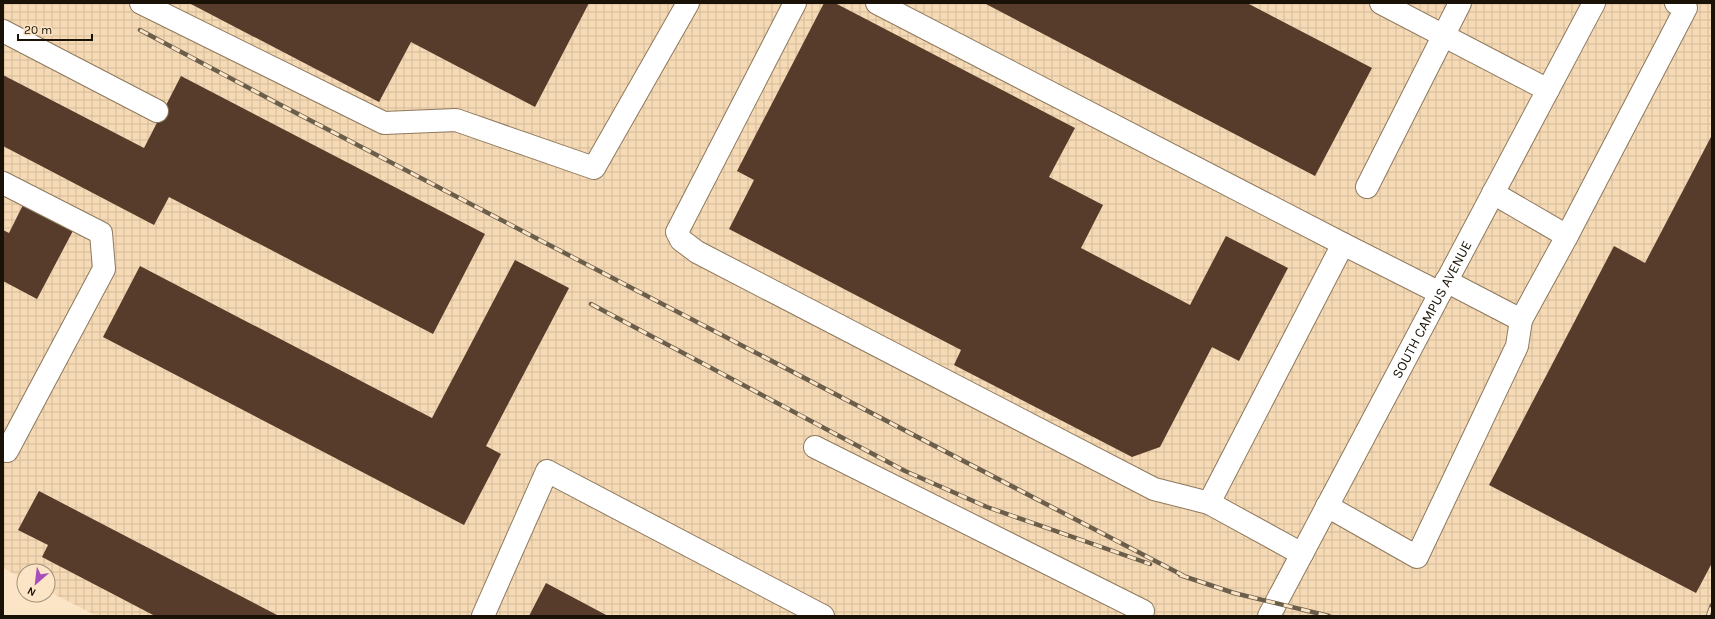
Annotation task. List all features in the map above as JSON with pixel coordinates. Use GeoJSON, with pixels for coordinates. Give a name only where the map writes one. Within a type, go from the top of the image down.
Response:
{"type":"FeatureCollection","features":[{"type":"Feature","properties":{"kind":"street"},"geometry":{"type":"LineString","coordinates":[[141,3],[384,123],[456,120],[594,168],[688,3]]}},
{"type":"Feature","properties":{"kind":"street"},"geometry":{"type":"LineString","coordinates":[[795,3],[677,232],[681,240],[697,252],[1154,488],[1209,503],[1302,554]]}},
{"type":"Feature","properties":{"kind":"street"},"geometry":{"type":"LineString","coordinates":[[878,3],[1343,244],[1521,320]]}},
{"type":"Feature","properties":{"kind":"street"},"geometry":{"type":"LineString","coordinates":[[1381,3],[1548,90]]}},
{"type":"Feature","properties":{"kind":"street"},"geometry":{"type":"LineString","coordinates":[[1367,186],[1460,3]]}},
{"type":"Feature","properties":{"kind":"street","name":"SOUTH CAMPUS AVENUE"},"geometry":{"type":"LineString","coordinates":[[1269,616],[1594,3]]}},
{"type":"Feature","properties":{"kind":"street"},"geometry":{"type":"LineString","coordinates":[[1327,506],[1417,557],[1517,346],[1521,320],[1567,236],[1686,8],[1676,3]]}},
{"type":"Feature","properties":{"kind":"street"},"geometry":{"type":"LineString","coordinates":[[3,32],[158,111]]}},
{"type":"Feature","properties":{"kind":"street"},"geometry":{"type":"LineString","coordinates":[[3,183],[101,233],[104,269],[6,451],[3,449]]}},
{"type":"Feature","properties":{"kind":"street"},"geometry":{"type":"LineString","coordinates":[[1493,193],[1567,236]]}},
{"type":"Feature","properties":{"kind":"street"},"geometry":{"type":"LineString","coordinates":[[1209,503],[1343,244]]}},
{"type":"Feature","properties":{"kind":"street"},"geometry":{"type":"LineString","coordinates":[[815,448],[1143,611],[1141,616]]}},
{"type":"Feature","properties":{"kind":"street"},"geometry":{"type":"LineString","coordinates":[[483,616],[547,471],[822,616]]}},
{"type":"Feature","properties":{"kind":"shaded area"},"geometry":{"type":"Polygon","coordinates":[[[3,3],[1712,3],[1712,616],[97,616],[56,595],[56,563],[16,563],[16,575],[3,568],[3,3]]]}},
{"type":"Feature","properties":{"kind":"building"},"geometry":{"type":"Polygon","coordinates":[[[189,3],[589,3],[535,107],[411,42],[379,102],[189,3]]]}},
{"type":"Feature","properties":{"kind":"building"},"geometry":{"type":"Polygon","coordinates":[[[824,3],[835,3],[1075,128],[1049,177],[1103,205],[1081,248],[1190,305],[1226,236],[1288,268],[1239,361],[1212,347],[1160,447],[1132,457],[954,365],[961,350],[729,229],[754,180],[737,171],[824,3]]]}},
{"type":"Feature","properties":{"kind":"building"},"geometry":{"type":"Polygon","coordinates":[[[984,3],[1247,3],[1372,68],[1315,176],[984,3]]]}},
{"type":"Feature","properties":{"kind":"building"},"geometry":{"type":"Polygon","coordinates":[[[3,75],[144,148],[181,76],[485,234],[433,334],[169,197],[154,225],[3,146],[3,75]]]}},
{"type":"Feature","properties":{"kind":"building"},"geometry":{"type":"Polygon","coordinates":[[[1712,135],[1712,563],[1696,593],[1489,485],[1614,246],[1645,263],[1712,135]]]}},
{"type":"Feature","properties":{"kind":"building"},"geometry":{"type":"Polygon","coordinates":[[[25,201],[75,227],[37,299],[3,281],[3,230],[9,233],[25,201]]]}},
{"type":"Feature","properties":{"kind":"building"},"geometry":{"type":"Polygon","coordinates":[[[515,260],[569,288],[486,446],[501,454],[464,525],[103,337],[140,266],[432,418],[515,260]]]}},
{"type":"Feature","properties":{"kind":"building"},"geometry":{"type":"Polygon","coordinates":[[[39,491],[279,616],[155,616],[42,557],[48,545],[18,530],[39,491]]]}},
{"type":"Feature","properties":{"kind":"building"},"geometry":{"type":"Polygon","coordinates":[[[546,583],[608,616],[529,616],[546,583]]]}},
{"type":"Feature","properties":{"kind":"railway"},"geometry":{"type":"LineString","coordinates":[[140,30],[277,103],[1186,577]]}},
{"type":"Feature","properties":{"kind":"railway"},"geometry":{"type":"LineString","coordinates":[[591,304],[905,471],[987,507],[1150,564]]}},
{"type":"Feature","properties":{"kind":"railway"},"geometry":{"type":"LineString","coordinates":[[1180,575],[1234,593],[1329,616]]}},
{"type":"Feature","properties":{"kind":"railway"},"geometry":{"type":"LineString","coordinates":[[1708,616],[1712,605]]}}]}
